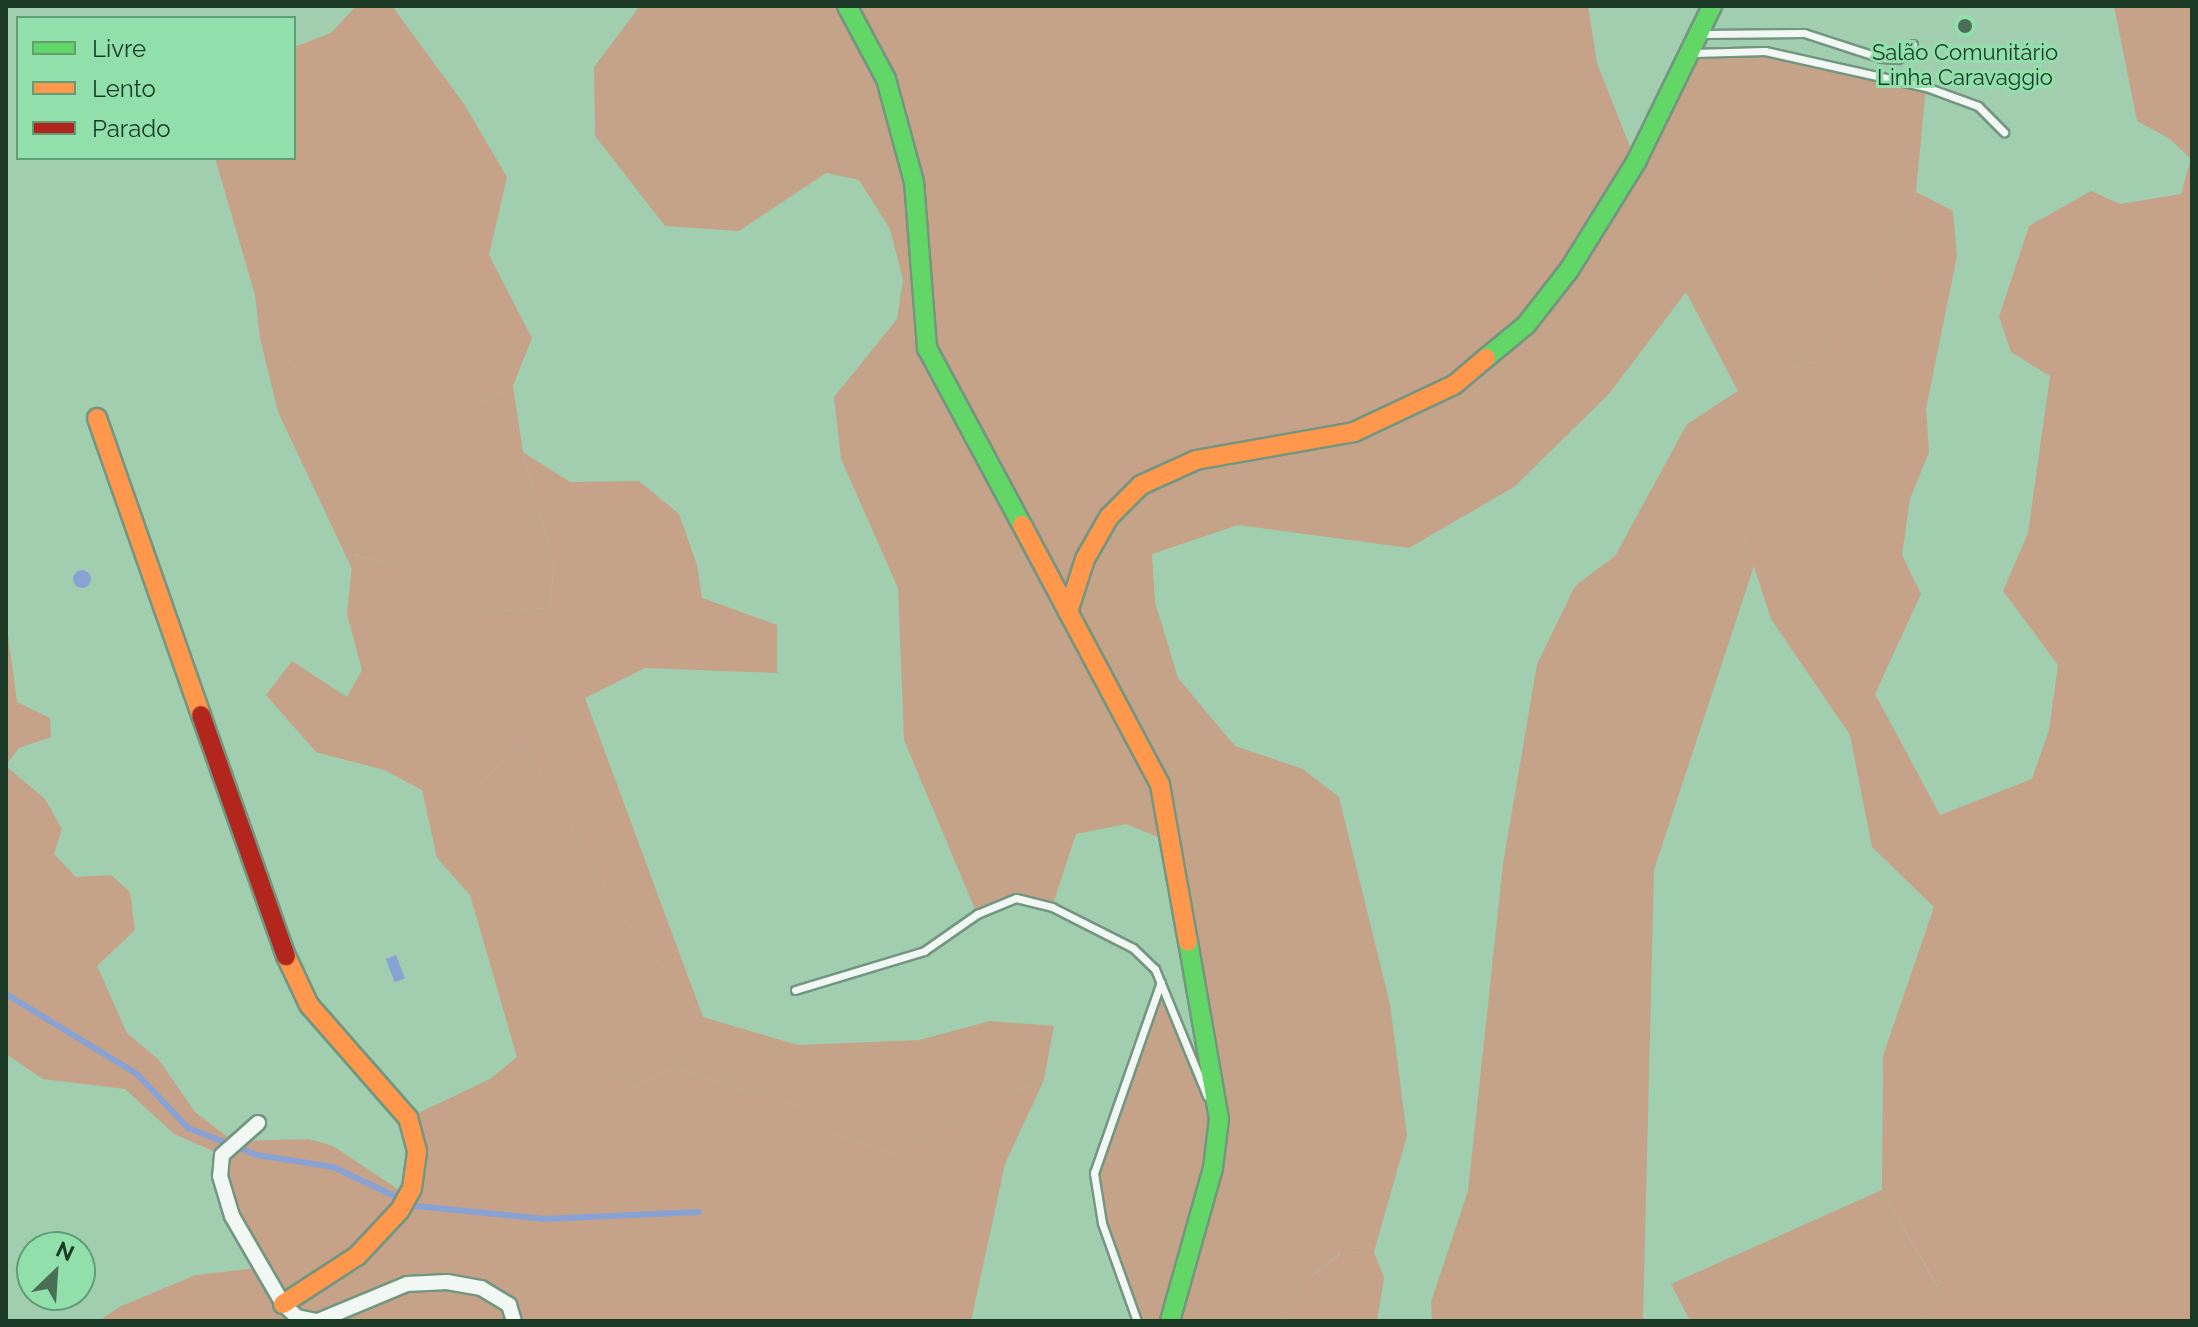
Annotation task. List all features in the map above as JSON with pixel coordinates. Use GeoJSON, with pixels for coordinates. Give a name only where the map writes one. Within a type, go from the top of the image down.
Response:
{"type":"FeatureCollection","features":[{"type":"Feature","properties":{"kind":"street"},"geometry":{"type":"LineString","coordinates":[[847,6],[886,79],[914,182],[927,348],[1160,785],[1219,1119],[1213,1168],[1170,1321]]}},
{"type":"Feature","properties":{"kind":"street"},"geometry":{"type":"LineString","coordinates":[[1068,612],[1085,559],[1109,517],[1141,485],[1196,460],[1354,432],[1454,385],[1526,325],[1569,270],[1636,162],[1712,6]]}},
{"type":"Feature","properties":{"kind":"street"},"geometry":{"type":"LineString","coordinates":[[97,418],[288,961],[309,1005],[408,1118],[417,1151],[412,1188],[400,1210],[357,1256],[283,1304]]}},
{"type":"Feature","properties":{"kind":"street"},"geometry":{"type":"LineString","coordinates":[[258,1123],[233,1141],[222,1155],[220,1176],[232,1216],[283,1304],[297,1317],[317,1321],[407,1284],[447,1282],[481,1288],[509,1305],[514,1321]]}},
{"type":"Feature","properties":{"kind":"lane"},"geometry":{"type":"LineString","coordinates":[[1693,44],[1719,30],[1804,33],[1881,58],[1898,59],[1913,44]]}},
{"type":"Feature","properties":{"kind":"lane"},"geometry":{"type":"LineString","coordinates":[[1693,44],[1765,51],[1926,87],[1978,106],[2004,132]]}},
{"type":"Feature","properties":{"kind":"lane"},"geometry":{"type":"LineString","coordinates":[[795,990],[924,951],[977,914],[1016,898],[1052,907],[1133,948],[1155,969],[1191,1066],[1219,1119]]}},
{"type":"Feature","properties":{"kind":"lane"},"geometry":{"type":"LineString","coordinates":[[1137,1321],[1102,1223],[1094,1173],[1161,982]]}},
{"type":"Feature","properties":{"kind":"shaded area"},"geometry":{"type":"Polygon","coordinates":[[[356,6],[392,6],[464,104],[507,177],[489,255],[532,338],[513,386],[465,410],[383,415],[316,383],[260,338],[255,295],[216,160],[296,160],[296,46],[331,33],[356,6]]]}},
{"type":"Feature","properties":{"kind":"shaded area"},"geometry":{"type":"Polygon","coordinates":[[[640,6],[847,6],[1085,559],[1141,485],[1526,325],[1689,53],[1765,51],[1926,87],[1916,192],[1895,255],[1817,362],[1782,369],[1743,533],[1754,566],[1654,870],[1643,1321],[1432,1321],[1431,1302],[1468,1191],[1503,864],[1537,664],[1575,586],[1615,556],[1687,424],[1738,391],[1686,292],[1609,394],[1514,487],[1409,548],[1238,525],[1152,554],[1155,602],[1178,678],[1235,746],[1303,769],[1339,797],[1390,1004],[1407,1136],[1374,1252],[1340,1253],[1301,1286],[1283,1321],[1137,1321],[1102,1223],[1094,1173],[1161,982],[1217,1115],[1170,842],[1126,824],[1076,834],[1052,907],[1016,899],[977,914],[904,740],[898,588],[841,459],[834,397],[897,319],[903,280],[890,229],[859,180],[826,173],[739,231],[665,226],[595,136],[594,67],[640,6]]]}},
{"type":"Feature","properties":{"kind":"shaded area"},"geometry":{"type":"Polygon","coordinates":[[[847,6],[1588,6],[1597,63],[1636,162],[1569,270],[1454,385],[1354,432],[1196,460],[1109,517],[1068,612],[927,348],[914,182],[886,79],[847,6]]]}},
{"type":"Feature","properties":{"kind":"shaded area"},"geometry":{"type":"Polygon","coordinates":[[[2114,6],[2192,6],[2192,1321],[1926,1321],[1938,1287],[1882,1190],[1883,1056],[1934,907],[1872,847],[1850,735],[1771,619],[1743,533],[1738,391],[1782,369],[1817,362],[1895,255],[1916,192],[1953,211],[1957,256],[1926,409],[1929,452],[1910,499],[1902,555],[1921,594],[1875,694],[1940,815],[2032,779],[2049,730],[2058,665],[2003,591],[2028,533],[2050,376],[2011,352],[1999,317],[2029,226],[2091,191],[2120,204],[2181,194],[2191,159],[2170,139],[2137,121],[2114,6]]]}},
{"type":"Feature","properties":{"kind":"shaded area"},"geometry":{"type":"Polygon","coordinates":[[[260,338],[316,383],[465,410],[513,386],[523,452],[554,564],[550,608],[482,612],[413,572],[354,554],[352,569],[278,412],[260,338]]]}},
{"type":"Feature","properties":{"kind":"shaded area"},"geometry":{"type":"Polygon","coordinates":[[[523,452],[570,482],[639,481],[679,514],[697,565],[702,598],[777,625],[777,673],[645,668],[585,698],[703,1017],[622,916],[523,742],[459,804],[508,901],[550,1030],[635,1087],[673,1068],[800,1107],[824,1130],[898,1156],[983,1104],[1044,1080],[1005,1164],[971,1321],[99,1321],[119,1307],[196,1275],[257,1268],[232,1216],[222,1155],[174,1134],[125,1089],[43,1079],[6,1054],[6,766],[45,799],[62,829],[54,854],[76,877],[111,875],[130,892],[135,930],[97,966],[127,1033],[159,1060],[195,1112],[233,1141],[309,1139],[333,1146],[408,1196],[408,1118],[490,1079],[517,1057],[470,895],[437,858],[422,790],[384,770],[316,752],[266,695],[292,661],[347,697],[362,670],[347,614],[353,554],[414,572],[482,612],[550,608],[554,564],[523,452]]]}},
{"type":"Feature","properties":{"kind":"shaded area"},"geometry":{"type":"Polygon","coordinates":[[[6,620],[17,702],[50,718],[51,737],[19,748],[6,765],[6,620]]]}},
{"type":"Feature","properties":{"kind":"shaded area"},"geometry":{"type":"Polygon","coordinates":[[[523,742],[622,916],[703,1017],[798,1045],[919,1040],[990,1021],[1054,1026],[1044,1080],[983,1104],[898,1156],[824,1130],[800,1107],[673,1068],[635,1087],[550,1030],[459,804],[523,742]]]}},
{"type":"Feature","properties":{"kind":"shaded area"},"geometry":{"type":"Polygon","coordinates":[[[1882,1190],[1938,1288],[1926,1321],[1690,1321],[1671,1284],[1882,1190]]]}},
{"type":"Feature","properties":{"kind":"shaded area"},"geometry":{"type":"Polygon","coordinates":[[[1374,1252],[1384,1278],[1377,1321],[1283,1321],[1301,1286],[1341,1253],[1374,1252]]]}},
{"type":"Feature","properties":{"kind":"water"},"geometry":{"type":"Polygon","coordinates":[[[82,570],[91,579],[82,588],[73,579],[82,570]]]}},
{"type":"Feature","properties":{"kind":"water"},"geometry":{"type":"Polygon","coordinates":[[[396,955],[405,978],[395,982],[386,959],[396,955]]]}},
{"type":"Feature","properties":{"kind":"waterway"},"geometry":{"type":"LineString","coordinates":[[6,994],[137,1074],[188,1128],[257,1155],[333,1167],[416,1206],[544,1219],[699,1212]]}},
{"type":"Feature","properties":{"kind":"traffic: fast"},"geometry":{"type":"LineString","coordinates":[[847,6],[886,79],[914,182],[927,348],[1022,525]]}},
{"type":"Feature","properties":{"kind":"traffic: fast"},"geometry":{"type":"LineString","coordinates":[[1486,358],[1526,325],[1569,270],[1636,162],[1712,6]]}},
{"type":"Feature","properties":{"kind":"traffic: fast"},"geometry":{"type":"LineString","coordinates":[[1170,1321],[1213,1168],[1219,1119],[1188,942]]}},
{"type":"Feature","properties":{"kind":"traffic: slow"},"geometry":{"type":"LineString","coordinates":[[1068,612],[1085,559],[1109,517],[1141,485],[1196,460],[1354,432],[1454,385],[1486,358]]}},
{"type":"Feature","properties":{"kind":"traffic: slow"},"geometry":{"type":"LineString","coordinates":[[97,418],[201,715]]}},
{"type":"Feature","properties":{"kind":"traffic: slow"},"geometry":{"type":"LineString","coordinates":[[1022,525],[1160,785],[1188,942]]}},
{"type":"Feature","properties":{"kind":"traffic: slow"},"geometry":{"type":"LineString","coordinates":[[283,1304],[357,1256],[400,1210],[412,1188],[417,1151],[408,1118],[309,1005],[286,956]]}},
{"type":"Feature","properties":{"kind":"traffic: jam"},"geometry":{"type":"LineString","coordinates":[[201,715],[286,956]]}},
{"type":"Feature","properties":{"kind":"place","name":"Salão Comunitário Linha Caravaggio"},"geometry":{"type":"Point","coordinates":[1965,26]}}]}
